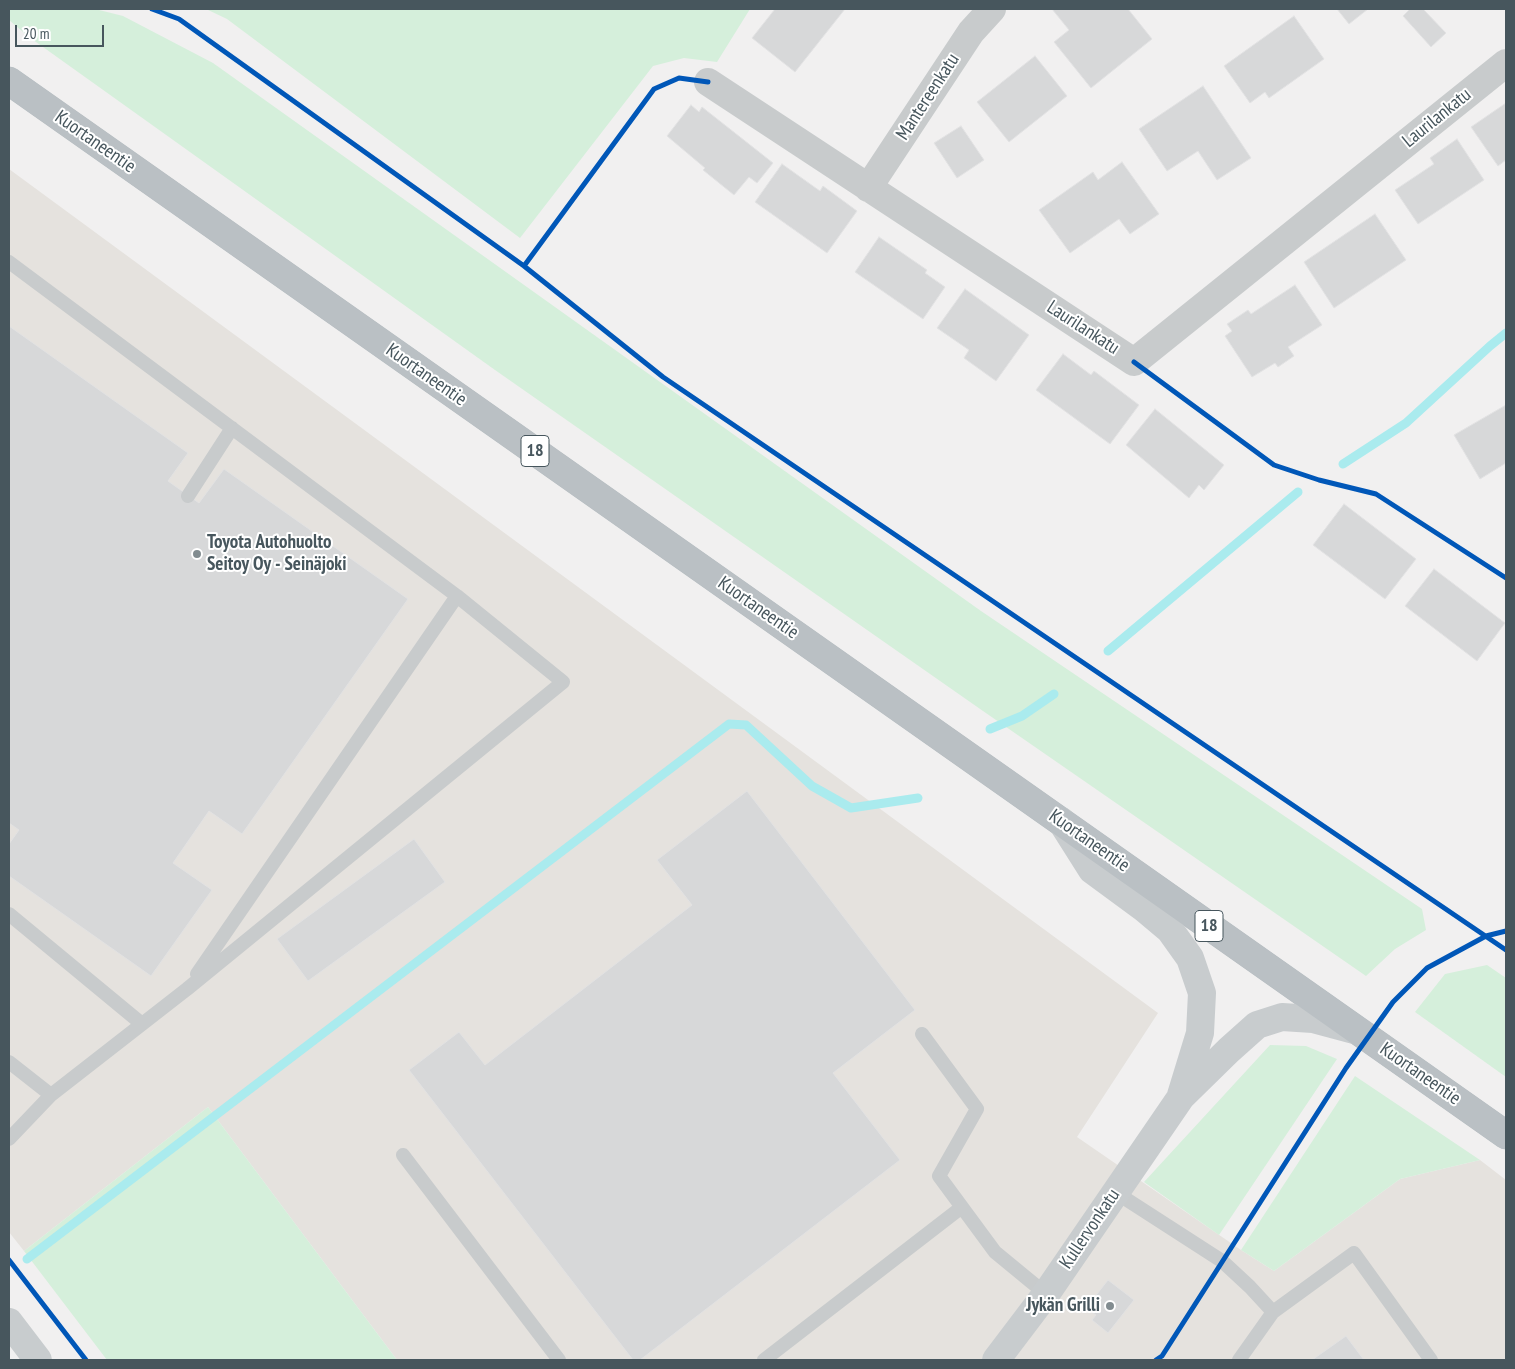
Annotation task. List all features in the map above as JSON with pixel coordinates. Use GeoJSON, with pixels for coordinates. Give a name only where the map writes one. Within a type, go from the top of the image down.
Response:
{"type":"FeatureCollection","features":[{"type":"Feature","properties":{"kind":"highway","name":"Kuortaneentie"},"geometry":{"type":"LineString","coordinates":[[9,81],[1506,1135]]}},
{"type":"Feature","properties":{"kind":"street","name":"Mantereenkatu"},"geometry":{"type":"LineString","coordinates":[[868,188],[971,32],[992,9]]}},
{"type":"Feature","properties":{"kind":"street","name":"Laurilankatu"},"geometry":{"type":"LineString","coordinates":[[708,82],[1134,362],[1506,63]]}},
{"type":"Feature","properties":{"kind":"street","name":"Kullervonkatu"},"geometry":{"type":"LineString","coordinates":[[1061,821],[1092,870],[1170,930],[1190,958],[1202,993],[1200,1033],[1181,1096]]}},
{"type":"Feature","properties":{"kind":"street","name":"Kullervonkatu"},"geometry":{"type":"LineString","coordinates":[[996,1360],[1046,1294],[1181,1096],[1257,1025],[1282,1017],[1313,1018],[1358,1031]]}},
{"type":"Feature","properties":{"kind":"street"},"geometry":{"type":"LineString","coordinates":[[9,1322],[38,1360]]}},
{"type":"Feature","properties":{"kind":"lane"},"geometry":{"type":"LineString","coordinates":[[9,262],[457,596],[563,682],[187,989],[51,1095],[9,1139]]}},
{"type":"Feature","properties":{"kind":"lane"},"geometry":{"type":"LineString","coordinates":[[188,496],[232,428]]}},
{"type":"Feature","properties":{"kind":"lane"},"geometry":{"type":"LineString","coordinates":[[187,989],[457,596]]}},
{"type":"Feature","properties":{"kind":"lane"},"geometry":{"type":"LineString","coordinates":[[9,914],[142,1024]]}},
{"type":"Feature","properties":{"kind":"lane"},"geometry":{"type":"LineString","coordinates":[[922,1034],[977,1109],[939,1176],[994,1252],[1046,1294]]}},
{"type":"Feature","properties":{"kind":"lane"},"geometry":{"type":"LineString","coordinates":[[9,1062],[51,1095]]}},
{"type":"Feature","properties":{"kind":"lane"},"geometry":{"type":"LineString","coordinates":[[403,1155],[559,1360]]}},
{"type":"Feature","properties":{"kind":"lane"},"geometry":{"type":"LineString","coordinates":[[1115,1192],[1222,1261],[1250,1286],[1273,1312]]}},
{"type":"Feature","properties":{"kind":"lane"},"geometry":{"type":"LineString","coordinates":[[764,1360],[962,1207]]}},
{"type":"Feature","properties":{"kind":"lane"},"geometry":{"type":"LineString","coordinates":[[1238,1360],[1273,1312],[1354,1253],[1431,1360]]}},
{"type":"Feature","properties":{"kind":"shaded area"},"geometry":{"type":"Polygon","coordinates":[[[9,169],[1158,1013],[1077,1137],[1241,1250],[1274,1271],[1400,1179],[1480,1160],[1506,1180],[1506,1360],[397,1360],[208,1107],[24,1251],[9,1232],[9,169]]]}},
{"type":"Feature","properties":{"kind":"green space"},"geometry":{"type":"Polygon","coordinates":[[[9,9],[95,9],[123,16],[213,63],[981,611],[1422,909],[1426,930],[1395,949],[1366,976],[495,370],[29,37],[9,20],[9,9]]]}},
{"type":"Feature","properties":{"kind":"green space"},"geometry":{"type":"Polygon","coordinates":[[[206,9],[750,9],[717,62],[684,58],[653,66],[520,238],[227,19],[206,9]]]}},
{"type":"Feature","properties":{"kind":"green space"},"geometry":{"type":"Polygon","coordinates":[[[1487,965],[1506,978],[1506,1077],[1415,1012],[1445,974],[1487,965]]]}},
{"type":"Feature","properties":{"kind":"green space"},"geometry":{"type":"Polygon","coordinates":[[[1270,1045],[1306,1046],[1337,1059],[1219,1235],[1144,1182],[1270,1045]]]}},
{"type":"Feature","properties":{"kind":"green space"},"geometry":{"type":"Polygon","coordinates":[[[1355,1076],[1480,1160],[1400,1179],[1274,1271],[1241,1250],[1355,1076]]]}},
{"type":"Feature","properties":{"kind":"green space"},"geometry":{"type":"Polygon","coordinates":[[[208,1107],[397,1360],[107,1360],[24,1251],[208,1107]]]}},
{"type":"Feature","properties":{"kind":"building"},"geometry":{"type":"Polygon","coordinates":[[[775,9],[845,9],[795,72],[752,38],[775,9]]]}},
{"type":"Feature","properties":{"kind":"building"},"geometry":{"type":"Polygon","coordinates":[[[1052,9],[1128,9],[1152,39],[1091,88],[1054,42],[1069,30],[1052,9]]]}},
{"type":"Feature","properties":{"kind":"building"},"geometry":{"type":"Polygon","coordinates":[[[1337,9],[1368,9],[1349,24],[1337,9]]]}},
{"type":"Feature","properties":{"kind":"building"},"geometry":{"type":"Polygon","coordinates":[[[1410,9],[1423,9],[1446,33],[1431,47],[1403,16],[1410,9]]]}},
{"type":"Feature","properties":{"kind":"building"},"geometry":{"type":"Polygon","coordinates":[[[1294,16],[1324,59],[1269,98],[1265,92],[1250,103],[1224,66],[1294,16]]]}},
{"type":"Feature","properties":{"kind":"building"},"geometry":{"type":"Polygon","coordinates":[[[1035,56],[1067,96],[1009,142],[977,102],[1035,56]]]}},
{"type":"Feature","properties":{"kind":"building"},"geometry":{"type":"Polygon","coordinates":[[[1203,86],[1251,158],[1217,180],[1198,151],[1167,171],[1139,129],[1203,86]]]}},
{"type":"Feature","properties":{"kind":"building"},"geometry":{"type":"Polygon","coordinates":[[[1506,103],[1506,160],[1498,166],[1471,127],[1506,103]]]}},
{"type":"Feature","properties":{"kind":"building"},"geometry":{"type":"Polygon","coordinates":[[[691,105],[699,112],[702,107],[773,163],[757,183],[749,177],[734,195],[703,170],[705,168],[667,136],[691,105]]]}},
{"type":"Feature","properties":{"kind":"building"},"geometry":{"type":"Polygon","coordinates":[[[961,126],[984,160],[957,178],[934,143],[961,126]]]}},
{"type":"Feature","properties":{"kind":"building"},"geometry":{"type":"Polygon","coordinates":[[[1457,139],[1484,180],[1418,224],[1395,190],[1434,164],[1430,158],[1457,139]]]}},
{"type":"Feature","properties":{"kind":"building"},"geometry":{"type":"Polygon","coordinates":[[[1122,162],[1159,214],[1130,234],[1119,219],[1070,253],[1039,210],[1093,172],[1098,180],[1122,162]]]}},
{"type":"Feature","properties":{"kind":"building"},"geometry":{"type":"Polygon","coordinates":[[[782,164],[820,191],[823,186],[857,211],[827,253],[755,202],[782,164]]]}},
{"type":"Feature","properties":{"kind":"building"},"geometry":{"type":"Polygon","coordinates":[[[1375,214],[1406,260],[1334,308],[1304,262],[1375,214]]]}},
{"type":"Feature","properties":{"kind":"building"},"geometry":{"type":"Polygon","coordinates":[[[879,237],[927,270],[925,273],[945,287],[923,319],[855,272],[879,237]]]}},
{"type":"Feature","properties":{"kind":"building"},"geometry":{"type":"Polygon","coordinates":[[[1295,285],[1322,325],[1288,347],[1294,356],[1278,367],[1275,363],[1252,377],[1225,336],[1232,331],[1227,324],[1248,310],[1251,314],[1295,285]]]}},
{"type":"Feature","properties":{"kind":"building"},"geometry":{"type":"Polygon","coordinates":[[[965,289],[1029,335],[996,381],[964,358],[969,350],[937,328],[965,289]]]}},
{"type":"Feature","properties":{"kind":"building"},"geometry":{"type":"Polygon","coordinates":[[[9,326],[188,453],[168,481],[199,503],[224,469],[408,599],[242,834],[209,811],[173,863],[212,890],[151,976],[9,876],[9,844],[19,830],[9,823],[9,326]]]}},
{"type":"Feature","properties":{"kind":"building"},"geometry":{"type":"Polygon","coordinates":[[[1063,354],[1091,375],[1094,371],[1139,405],[1110,444],[1036,390],[1063,354]]]}},
{"type":"Feature","properties":{"kind":"building"},"geometry":{"type":"Polygon","coordinates":[[[1506,405],[1506,463],[1480,479],[1454,435],[1506,405]]]}},
{"type":"Feature","properties":{"kind":"building"},"geometry":{"type":"Polygon","coordinates":[[[1155,409],[1224,465],[1204,490],[1199,485],[1189,498],[1126,445],[1155,409]]]}},
{"type":"Feature","properties":{"kind":"building"},"geometry":{"type":"Polygon","coordinates":[[[1344,504],[1416,559],[1385,599],[1313,545],[1344,504]]]}},
{"type":"Feature","properties":{"kind":"building"},"geometry":{"type":"Polygon","coordinates":[[[1434,569],[1505,623],[1477,661],[1405,606],[1434,569]]]}},
{"type":"Feature","properties":{"kind":"building"},"geometry":{"type":"Polygon","coordinates":[[[747,791],[915,1010],[833,1073],[900,1160],[640,1360],[633,1360],[409,1070],[459,1032],[485,1065],[692,905],[657,860],[747,791]]]}},
{"type":"Feature","properties":{"kind":"building"},"geometry":{"type":"Polygon","coordinates":[[[414,839],[445,882],[308,981],[277,939],[414,839]]]}},
{"type":"Feature","properties":{"kind":"building"},"geometry":{"type":"Polygon","coordinates":[[[1108,1280],[1134,1300],[1108,1333],[1092,1320],[1096,1315],[1086,1308],[1108,1280]]]}},
{"type":"Feature","properties":{"kind":"building"},"geometry":{"type":"Polygon","coordinates":[[[1346,1336],[1364,1360],[1312,1360],[1346,1336]]]}},
{"type":"Feature","properties":{"kind":"waterway"},"geometry":{"type":"LineString","coordinates":[[1343,464],[1406,423],[1506,333]]}},
{"type":"Feature","properties":{"kind":"waterway"},"geometry":{"type":"LineString","coordinates":[[1108,651],[1298,492]]}},
{"type":"Feature","properties":{"kind":"waterway"},"geometry":{"type":"LineString","coordinates":[[990,729],[1022,716],[1054,694]]}},
{"type":"Feature","properties":{"kind":"waterway"},"geometry":{"type":"LineString","coordinates":[[27,1259],[729,724],[746,725],[812,786],[851,808],[918,798]]}},
{"type":"Feature","properties":{"kind":"cycle path"},"geometry":{"type":"LineString","coordinates":[[152,9],[179,19],[524,266],[663,377],[1506,950]]}},
{"type":"Feature","properties":{"kind":"cycle path"},"geometry":{"type":"LineString","coordinates":[[524,266],[654,89],[679,78],[708,82]]}},
{"type":"Feature","properties":{"kind":"cycle path"},"geometry":{"type":"LineString","coordinates":[[1134,362],[1274,465],[1319,480],[1376,494],[1506,578]]}},
{"type":"Feature","properties":{"kind":"cycle path"},"geometry":{"type":"LineString","coordinates":[[1156,1360],[1162,1356],[1346,1068],[1393,1002],[1427,968],[1486,936],[1506,931]]}},
{"type":"Feature","properties":{"kind":"cycle path"},"geometry":{"type":"LineString","coordinates":[[9,1260],[86,1360]]}},
{"type":"Feature","properties":{"kind":"place","name":"Toyota Autohuolto Seitoy Oy - Seinäjoki"},"geometry":{"type":"Point","coordinates":[197,554]}},
{"type":"Feature","properties":{"kind":"place","name":"Jykän Grilli"},"geometry":{"type":"Point","coordinates":[1110,1306]}}]}
